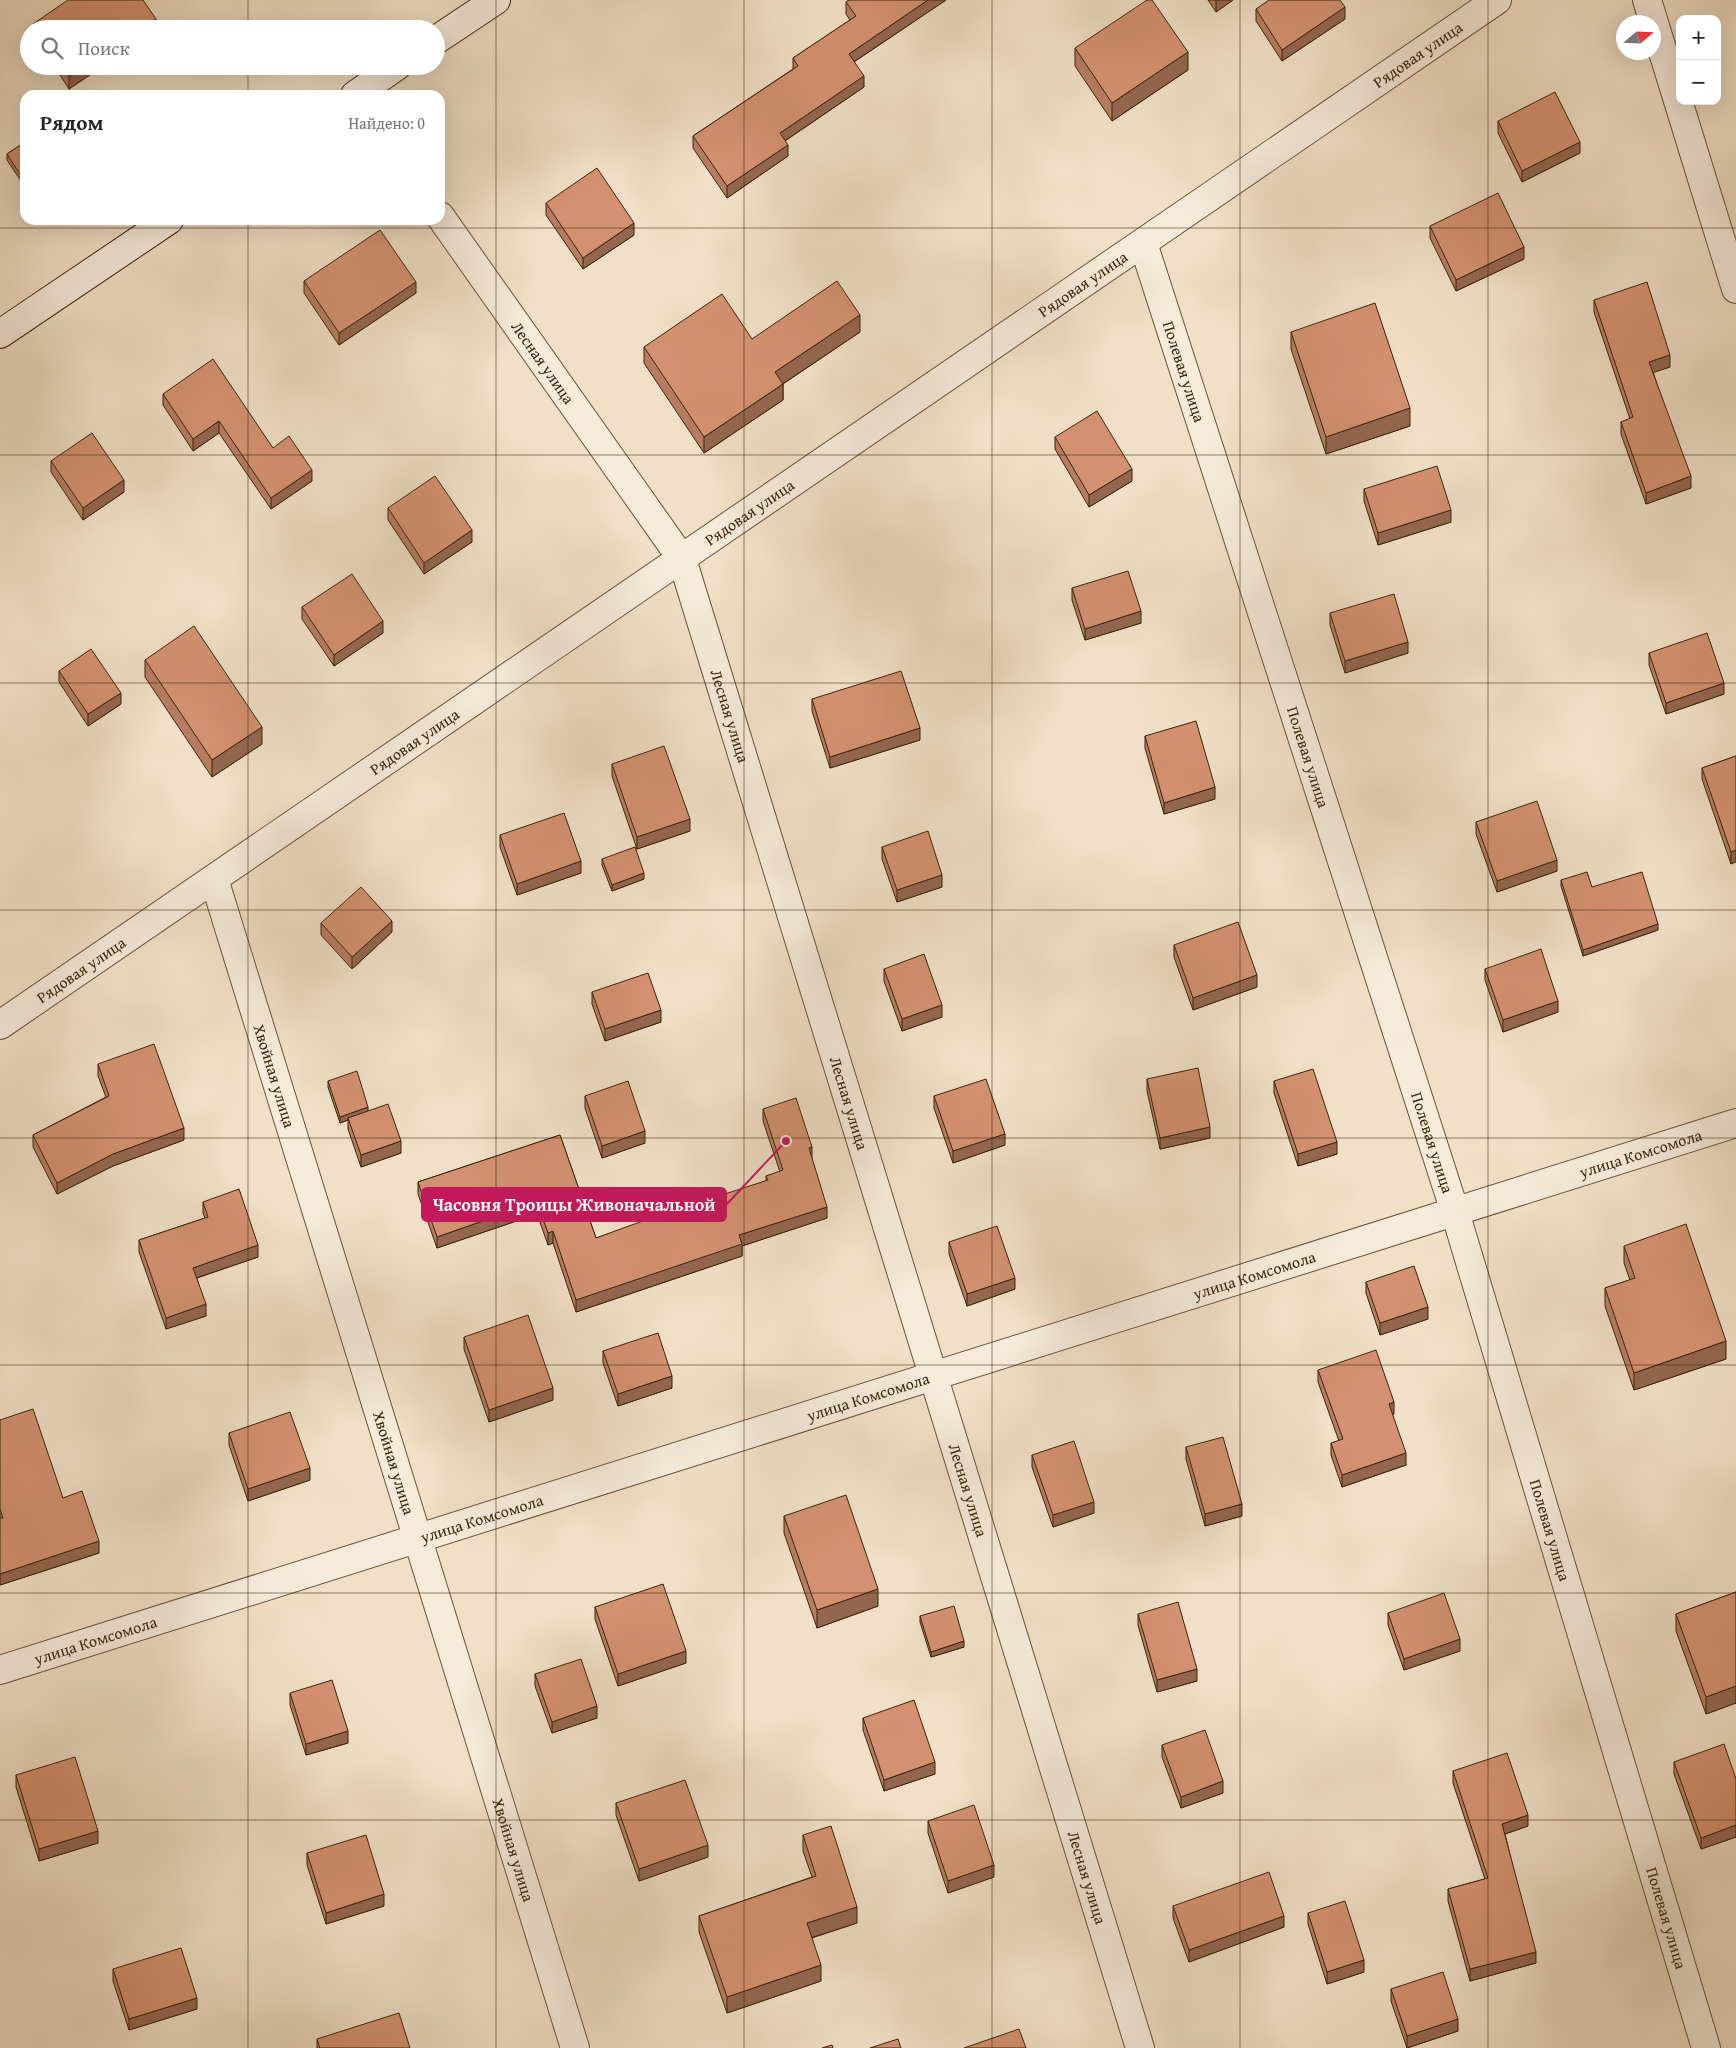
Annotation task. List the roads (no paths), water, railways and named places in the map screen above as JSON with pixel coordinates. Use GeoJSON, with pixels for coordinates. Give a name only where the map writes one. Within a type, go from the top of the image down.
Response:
{"type":"FeatureCollection","features":[{"type":"Feature","properties":{"kind":"street"},"geometry":{"type":"LineString","coordinates":[[445,34],[496,0]]}},
{"type":"Feature","properties":{"kind":"street","name":"Рядовая улица"},"geometry":{"type":"LineString","coordinates":[[0,1025],[1497,0]]}},
{"type":"Feature","properties":{"kind":"street"},"geometry":{"type":"LineString","coordinates":[[1647,0],[1736,288]]}},
{"type":"Feature","properties":{"kind":"street"},"geometry":{"type":"LineString","coordinates":[[362,90],[384,75]]}},
{"type":"Feature","properties":{"kind":"street","name":"Лесная улица"},"geometry":{"type":"LineString","coordinates":[[445,223],[682,559],[1140,2048]]}},
{"type":"Feature","properties":{"kind":"street"},"geometry":{"type":"LineString","coordinates":[[0,334],[162,225]]}},
{"type":"Feature","properties":{"kind":"street","name":"Полевая улица"},"geometry":{"type":"LineString","coordinates":[[1143,243],[1455,1212],[1706,2048]]}},
{"type":"Feature","properties":{"kind":"street","name":"Хвойная улица"},"geometry":{"type":"LineString","coordinates":[[214,879],[575,2048]]}},
{"type":"Feature","properties":{"kind":"street","name":"улица Комсомола"},"geometry":{"type":"LineString","coordinates":[[0,1670],[1736,1123]]}},
{"type":"Feature","properties":{"kind":"place","name":"Часовня Троицы Живоначальной"},"geometry":{"type":"Point","coordinates":[786,1141]}}]}
